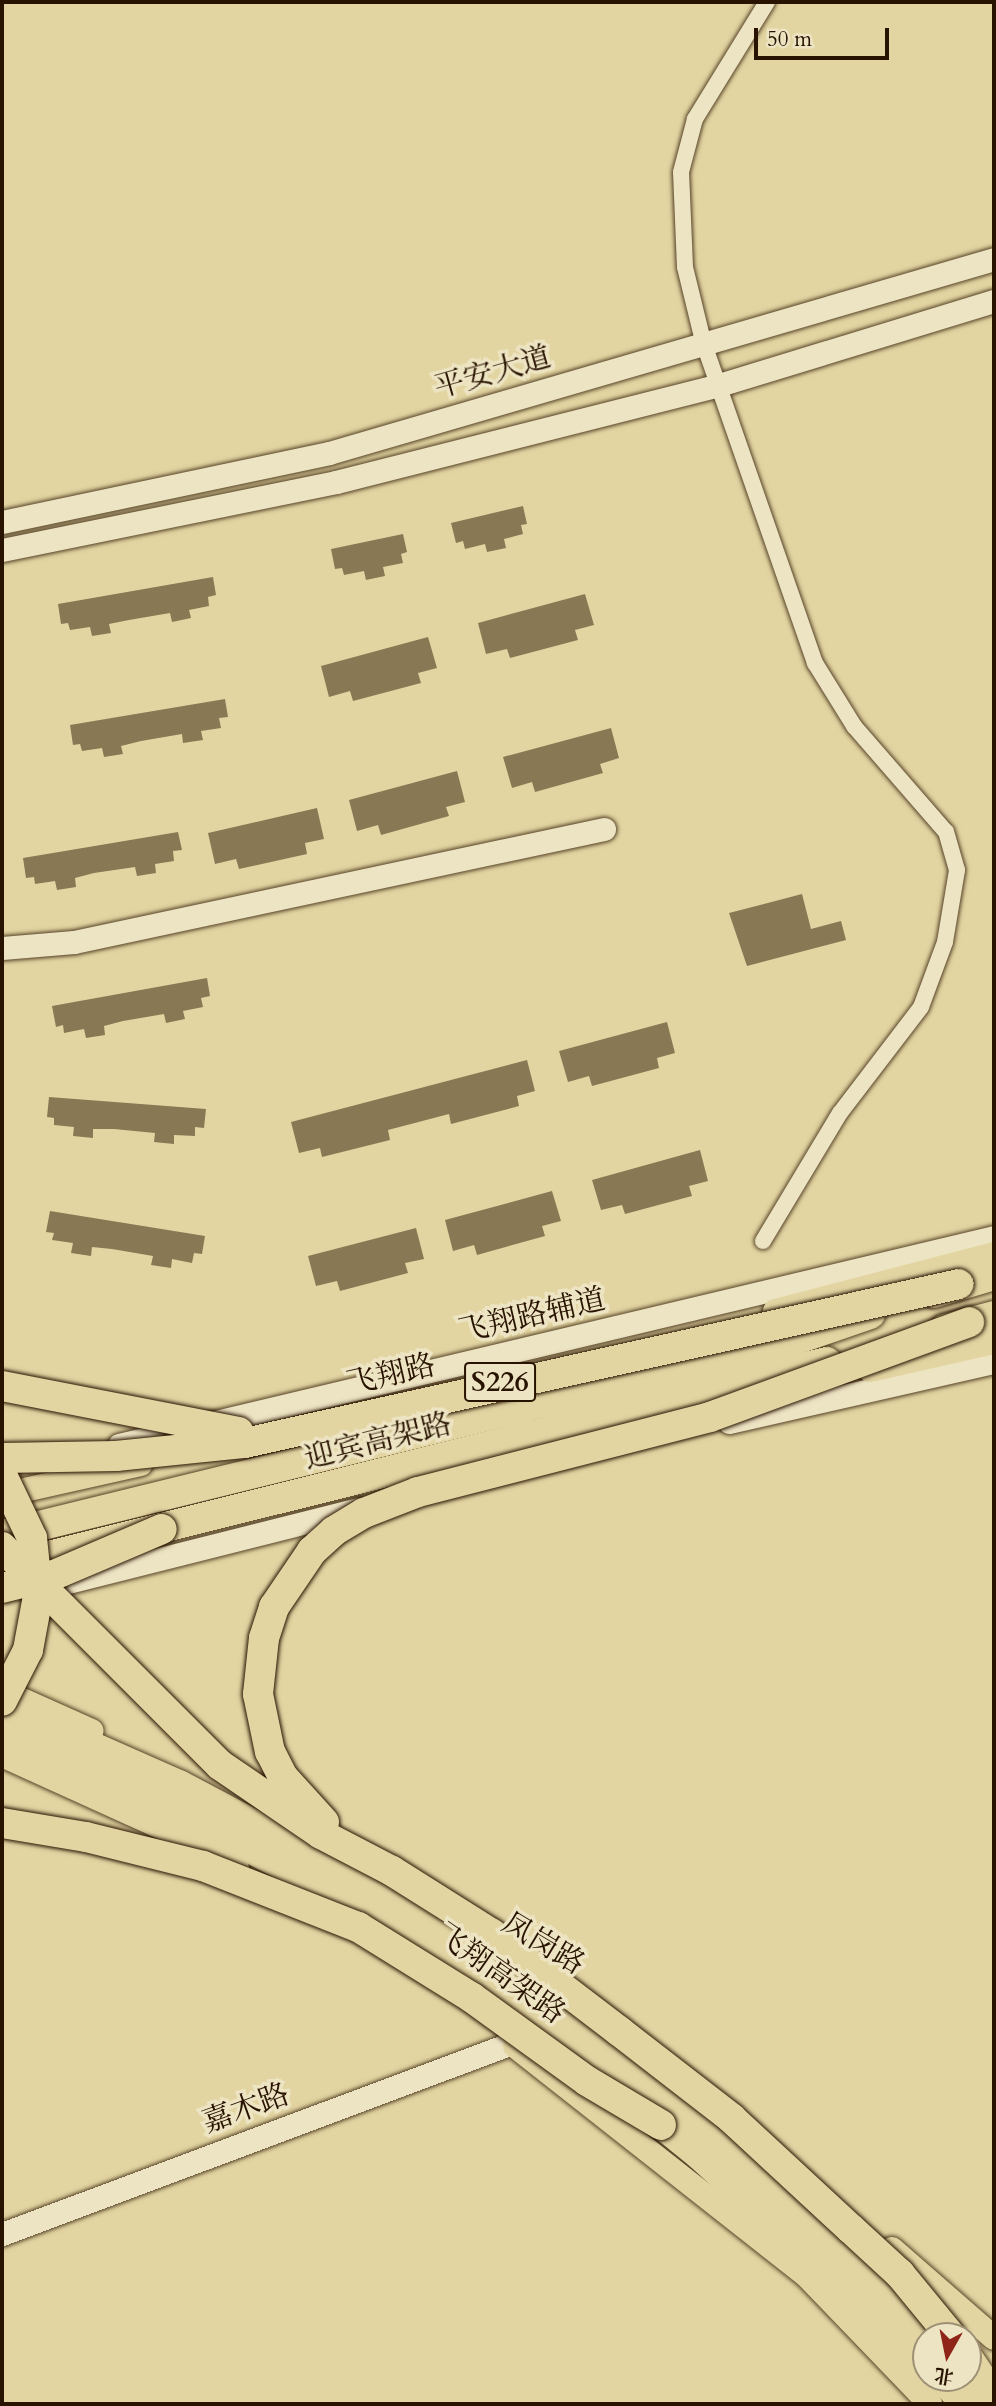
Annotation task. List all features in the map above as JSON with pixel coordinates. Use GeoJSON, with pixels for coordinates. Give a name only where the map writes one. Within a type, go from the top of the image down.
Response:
{"type":"FeatureCollection","features":[{"type":"Feature","properties":{"kind":"highway","name":"迎宾高架路"},"geometry":{"type":"LineString","coordinates":[[2,1535],[789,1342],[959,1284],[994,1275]]}},
{"type":"Feature","properties":{"kind":"highway"},"geometry":{"type":"LineString","coordinates":[[2,1458],[163,1452],[245,1443],[281,1432],[959,1284]]}},
{"type":"Feature","properties":{"kind":"highway"},"geometry":{"type":"LineString","coordinates":[[939,2322],[900,2274],[731,2119],[492,1934],[392,1871],[330,1827],[304,1801],[279,1769],[262,1723],[258,1694],[264,1638],[290,1578],[312,1551],[364,1513],[418,1492],[710,1417],[981,1319]]}},
{"type":"Feature","properties":{"kind":"highway","name":"迎宾高架路"},"geometry":{"type":"LineString","coordinates":[[2,1567],[706,1395],[981,1319]]}},
{"type":"Feature","properties":{"kind":"highway"},"geometry":{"type":"LineString","coordinates":[[2,1386],[219,1432],[281,1432]]}},
{"type":"Feature","properties":{"kind":"highway"},"geometry":{"type":"LineString","coordinates":[[2,1475],[32,1538],[38,1596],[28,1650],[2,1701]]}},
{"type":"Feature","properties":{"kind":"highway"},"geometry":{"type":"LineString","coordinates":[[2,1588],[54,1575],[162,1529]]}},
{"type":"Feature","properties":{"kind":"highway"},"geometry":{"type":"LineString","coordinates":[[2,1547],[220,1765],[321,1835],[392,1871]]}},
{"type":"Feature","properties":{"kind":"highway","name":"飞翔高架路"},"geometry":{"type":"LineString","coordinates":[[2,1707],[179,1785],[331,1865],[491,1964],[715,2138],[919,2322]]}},
{"type":"Feature","properties":{"kind":"highway","name":"飞翔高架路"},"geometry":{"type":"LineString","coordinates":[[2,1732],[173,1808],[394,1928],[540,2025],[814,2256],[912,2349]]}},
{"type":"Feature","properties":{"kind":"highway"},"geometry":{"type":"LineString","coordinates":[[2,1824],[86,1837],[203,1866],[348,1923],[471,1997],[587,2081],[661,2125]]}},
{"type":"Feature","properties":{"kind":"highway"},"geometry":{"type":"LineString","coordinates":[[982,2380],[994,2399]]}},
{"type":"Feature","properties":{"kind":"main road","name":"飞翔路"},"geometry":{"type":"LineString","coordinates":[[2,1495],[508,1381],[994,1254]]}},
{"type":"Feature","properties":{"kind":"main road","name":"S226"},"geometry":{"type":"LineString","coordinates":[[2,1580],[525,1446],[994,1342]]}},
{"type":"Feature","properties":{"kind":"main road","name":"凤岗路"},"geometry":{"type":"LineString","coordinates":[[2,1691],[200,1781],[354,1866],[608,2021],[868,2228],[994,2338]]}},
{"type":"Feature","properties":{"kind":"main road"},"geometry":{"type":"LineString","coordinates":[[2,1755],[173,1832],[417,1971],[806,2275],[930,2404]]}},
{"type":"Feature","properties":{"kind":"street"},"geometry":{"type":"LineString","coordinates":[[763,1241],[840,1113],[921,1007],[945,942],[957,870],[946,832],[854,726],[815,663],[704,345],[685,267],[681,172],[695,119],[766,2]]}},
{"type":"Feature","properties":{"kind":"street","name":"平安大道"},"geometry":{"type":"LineString","coordinates":[[2,522],[329,453],[994,259]]}},
{"type":"Feature","properties":{"kind":"street"},"geometry":{"type":"LineString","coordinates":[[2,550],[336,482],[719,384],[994,301]]}},
{"type":"Feature","properties":{"kind":"street"},"geometry":{"type":"LineString","coordinates":[[2,948],[74,942],[604,829]]}},
{"type":"Feature","properties":{"kind":"street","name":"飞翔路辅道"},"geometry":{"type":"LineString","coordinates":[[2,1475],[314,1396],[495,1358],[994,1237]]}},
{"type":"Feature","properties":{"kind":"street"},"geometry":{"type":"LineString","coordinates":[[2,1599],[532,1466],[994,1362]]}},
{"type":"Feature","properties":{"kind":"street","name":"嘉木路"},"geometry":{"type":"LineString","coordinates":[[2,2234],[512,2043]]}},
{"type":"Feature","properties":{"kind":"building"},"geometry":{"type":"Polygon","coordinates":[[[523,506],[527,524],[521,525],[523,534],[504,539],[506,548],[487,552],[485,544],[465,549],[463,541],[456,543],[451,523],[523,506]]]}},
{"type":"Feature","properties":{"kind":"building"},"geometry":{"type":"Polygon","coordinates":[[[403,534],[407,552],[401,554],[403,563],[383,567],[385,576],[366,580],[364,571],[344,575],[342,568],[335,569],[331,549],[403,534]]]}},
{"type":"Feature","properties":{"kind":"building"},"geometry":{"type":"Polygon","coordinates":[[[213,577],[216,595],[208,597],[209,606],[189,610],[191,618],[172,622],[170,613],[129,620],[109,624],[111,633],[92,636],[90,627],[70,630],[68,623],[61,624],[58,604],[213,577]]]}},
{"type":"Feature","properties":{"kind":"building"},"geometry":{"type":"Polygon","coordinates":[[[585,594],[594,625],[575,630],[578,640],[510,658],[507,649],[486,654],[478,623],[585,594]]]}},
{"type":"Feature","properties":{"kind":"building"},"geometry":{"type":"Polygon","coordinates":[[[428,637],[437,668],[418,673],[421,683],[353,701],[350,691],[329,697],[321,666],[428,637]]]}},
{"type":"Feature","properties":{"kind":"building"},"geometry":{"type":"Polygon","coordinates":[[[225,699],[228,717],[219,718],[221,728],[201,731],[203,740],[183,743],[182,734],[141,741],[121,746],[123,754],[104,757],[102,748],[82,751],[80,744],[73,745],[70,725],[225,699]]]}},
{"type":"Feature","properties":{"kind":"building"},"geometry":{"type":"Polygon","coordinates":[[[611,728],[619,758],[600,764],[603,773],[535,792],[532,782],[512,788],[503,757],[611,728]]]}},
{"type":"Feature","properties":{"kind":"building"},"geometry":{"type":"Polygon","coordinates":[[[457,771],[465,802],[446,807],[449,816],[381,835],[378,825],[357,831],[349,800],[457,771]]]}},
{"type":"Feature","properties":{"kind":"building"},"geometry":{"type":"Polygon","coordinates":[[[317,808],[324,839],[305,843],[307,854],[239,869],[236,859],[215,864],[208,833],[317,808]]]}},
{"type":"Feature","properties":{"kind":"building"},"geometry":{"type":"Polygon","coordinates":[[[178,832],[182,850],[173,851],[174,861],[155,864],[156,873],[137,876],[135,867],[94,873],[75,878],[76,887],[57,890],[55,881],[35,884],[34,877],[26,878],[23,858],[178,832]]]}},
{"type":"Feature","properties":{"kind":"building"},"geometry":{"type":"Polygon","coordinates":[[[802,894],[811,929],[841,921],[846,940],[747,966],[729,913],[802,894]]]}},
{"type":"Feature","properties":{"kind":"building"},"geometry":{"type":"Polygon","coordinates":[[[207,978],[210,996],[201,998],[203,1007],[183,1011],[185,1019],[166,1023],[164,1014],[123,1021],[104,1026],[105,1035],[86,1038],[84,1029],[64,1033],[63,1025],[56,1027],[52,1006],[207,978]]]}},
{"type":"Feature","properties":{"kind":"building"},"geometry":{"type":"Polygon","coordinates":[[[667,1022],[675,1053],[657,1058],[659,1068],[592,1086],[589,1076],[568,1082],[559,1051],[667,1022]]]}},
{"type":"Feature","properties":{"kind":"building"},"geometry":{"type":"Polygon","coordinates":[[[527,1060],[535,1091],[517,1096],[519,1106],[451,1124],[449,1114],[388,1130],[390,1140],[322,1157],[320,1148],[299,1153],[291,1122],[527,1060]]]}},
{"type":"Feature","properties":{"kind":"building"},"geometry":{"type":"Polygon","coordinates":[[[49,1097],[206,1109],[204,1128],[195,1127],[195,1136],[174,1135],[174,1144],[154,1142],[155,1133],[114,1129],[93,1129],[93,1138],[73,1136],[74,1127],[54,1125],[54,1118],[47,1117],[49,1097]]]}},
{"type":"Feature","properties":{"kind":"building"},"geometry":{"type":"Polygon","coordinates":[[[700,1150],[708,1181],[689,1186],[692,1196],[625,1214],[622,1205],[601,1210],[592,1180],[700,1150]]]}},
{"type":"Feature","properties":{"kind":"building"},"geometry":{"type":"Polygon","coordinates":[[[552,1191],[561,1221],[542,1226],[545,1236],[477,1255],[474,1245],[453,1251],[445,1220],[552,1191]]]}},
{"type":"Feature","properties":{"kind":"building"},"geometry":{"type":"Polygon","coordinates":[[[50,1211],[205,1236],[202,1254],[194,1253],[192,1263],[172,1259],[171,1268],[151,1265],[153,1256],[112,1249],[92,1247],[91,1256],[71,1253],[73,1243],[52,1240],[54,1233],[46,1232],[50,1211]]]}},
{"type":"Feature","properties":{"kind":"building"},"geometry":{"type":"Polygon","coordinates":[[[416,1228],[424,1259],[405,1263],[408,1273],[340,1291],[337,1281],[316,1286],[308,1256],[416,1228]]]}}]}
